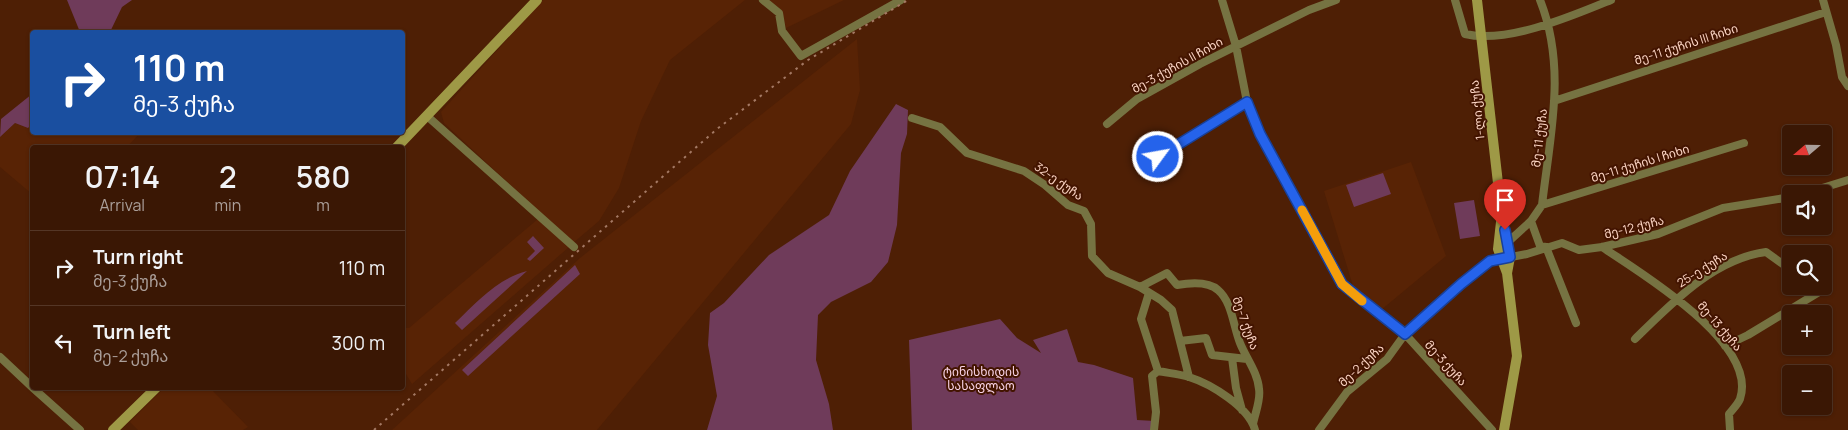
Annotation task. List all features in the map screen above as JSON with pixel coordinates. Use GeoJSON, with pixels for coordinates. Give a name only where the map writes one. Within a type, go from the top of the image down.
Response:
{"type":"FeatureCollection","features":[{"type":"Feature","properties":{"kind":"main road"},"geometry":{"type":"LineString","coordinates":[[399,145],[537,0]]}},
{"type":"Feature","properties":{"kind":"main road","name":"1-ლი ქუჩა"},"geometry":{"type":"LineString","coordinates":[[1477,0],[1502,218],[1501,252],[1507,273],[1516,356],[1504,430]]}},
{"type":"Feature","properties":{"kind":"main road"},"geometry":{"type":"LineString","coordinates":[[113,430],[154,390]]}},
{"type":"Feature","properties":{"kind":"street"},"geometry":{"type":"LineString","coordinates":[[763,0],[779,12],[782,31],[801,56],[901,0]]}},
{"type":"Feature","properties":{"kind":"street","name":"მე-3 ქუჩა"},"geometry":{"type":"LineString","coordinates":[[1222,0],[1236,46],[1247,102],[1260,134],[1342,284],[1405,334],[1492,430]]}},
{"type":"Feature","properties":{"kind":"street","name":"მე-3 ქუჩის II ჩიხი"},"geometry":{"type":"LineString","coordinates":[[1107,124],[1137,99],[1236,46],[1309,10],[1336,0]]}},
{"type":"Feature","properties":{"kind":"street"},"geometry":{"type":"LineString","coordinates":[[1455,0],[1465,34],[1481,38],[1549,24],[1612,0]]}},
{"type":"Feature","properties":{"kind":"street","name":"მე-11 ქუჩა"},"geometry":{"type":"LineString","coordinates":[[1501,252],[1531,220],[1542,205],[1556,69],[1549,24],[1540,0]]}},
{"type":"Feature","properties":{"kind":"street"},"geometry":{"type":"LineString","coordinates":[[1823,0],[1836,45],[1842,78],[1848,86]]}},
{"type":"Feature","properties":{"kind":"street","name":"მე-11 ქუჩის III ჩიხი"},"geometry":{"type":"LineString","coordinates":[[1554,101],[1826,12]]}},
{"type":"Feature","properties":{"kind":"street"},"geometry":{"type":"LineString","coordinates":[[1158,157],[1247,102]]}},
{"type":"Feature","properties":{"kind":"street"},"geometry":{"type":"LineString","coordinates":[[427,116],[574,247]]}},
{"type":"Feature","properties":{"kind":"street","name":"32-ე ქუჩა"},"geometry":{"type":"LineString","coordinates":[[912,118],[940,127],[967,152],[1024,171],[1045,185],[1068,205],[1084,211],[1091,224],[1092,256],[1108,273],[1140,287],[1172,310],[1189,377]]}},
{"type":"Feature","properties":{"kind":"street","name":"მე-11 ქუჩის I ჩიხი"},"geometry":{"type":"LineString","coordinates":[[1542,205],[1744,143]]}},
{"type":"Feature","properties":{"kind":"street"},"geometry":{"type":"LineString","coordinates":[[1832,185],[1848,180]]}},
{"type":"Feature","properties":{"kind":"street","name":"მე-12 ქუჩა"},"geometry":{"type":"LineString","coordinates":[[1501,252],[1527,254],[1562,243],[1579,250],[1602,247],[1658,234],[1723,208],[1782,199]]}},
{"type":"Feature","properties":{"kind":"street"},"geometry":{"type":"LineString","coordinates":[[1531,220],[1540,246],[1546,247],[1576,323]]}},
{"type":"Feature","properties":{"kind":"street","name":"მე-13 ქუჩა"},"geometry":{"type":"LineString","coordinates":[[1602,247],[1678,298],[1694,311],[1725,346],[1734,360],[1742,381],[1740,400],[1729,414],[1730,430]]}},
{"type":"Feature","properties":{"kind":"street","name":"მე-2 ქუჩა"},"geometry":{"type":"LineString","coordinates":[[1319,430],[1347,392],[1387,359],[1405,334],[1461,284],[1501,252]]}},
{"type":"Feature","properties":{"kind":"street","name":"25-ე ქუჩა"},"geometry":{"type":"LineString","coordinates":[[1635,339],[1678,298],[1727,265],[1759,253],[1772,255],[1782,263]]}},
{"type":"Feature","properties":{"kind":"street","name":"მე-7 ქუჩა"},"geometry":{"type":"LineString","coordinates":[[1140,287],[1167,273],[1177,285],[1201,283],[1217,288],[1228,301],[1230,315],[1260,390],[1254,427]]}},
{"type":"Feature","properties":{"kind":"street"},"geometry":{"type":"LineString","coordinates":[[1149,293],[1141,319],[1158,371]]}},
{"type":"Feature","properties":{"kind":"street"},"geometry":{"type":"LineString","coordinates":[[1725,346],[1748,335],[1815,295]]}},
{"type":"Feature","properties":{"kind":"street"},"geometry":{"type":"LineString","coordinates":[[1180,341],[1206,338],[1212,355],[1248,359]]}},
{"type":"Feature","properties":{"kind":"street"},"geometry":{"type":"LineString","coordinates":[[0,357],[30,384]]}},
{"type":"Feature","properties":{"kind":"street"},"geometry":{"type":"LineString","coordinates":[[1232,358],[1236,388],[1242,410]]}},
{"type":"Feature","properties":{"kind":"street"},"geometry":{"type":"LineString","coordinates":[[1158,371],[1189,377],[1217,390],[1242,410],[1254,427]]}},
{"type":"Feature","properties":{"kind":"street"},"geometry":{"type":"LineString","coordinates":[[1154,430],[1152,376],[1158,371]]}},
{"type":"Feature","properties":{"kind":"street"},"geometry":{"type":"LineString","coordinates":[[36,390],[80,430]]}},
{"type":"Feature","properties":{"kind":"shaded area"},"geometry":{"type":"Polygon","coordinates":[[[543,0],[745,0],[670,60],[641,121],[619,188],[599,221],[573,243],[444,123],[441,112],[543,0]]]}},
{"type":"Feature","properties":{"kind":"shaded area"},"geometry":{"type":"Polygon","coordinates":[[[769,0],[844,0],[786,28],[782,11],[769,0]]]}},
{"type":"Feature","properties":{"kind":"shaded area"},"geometry":{"type":"Polygon","coordinates":[[[857,39],[860,90],[851,124],[597,430],[392,430],[580,258],[857,39]]]}},
{"type":"Feature","properties":{"kind":"shaded area"},"geometry":{"type":"Polygon","coordinates":[[[15,123],[28,128],[30,126],[30,135],[138,135],[129,145],[30,145],[30,192],[0,167],[0,137],[15,123]]]}},
{"type":"Feature","properties":{"kind":"shaded area"},"geometry":{"type":"Polygon","coordinates":[[[1411,162],[1446,256],[1381,310],[1353,286],[1324,191],[1411,162]]]}},
{"type":"Feature","properties":{"kind":"shaded area"},"geometry":{"type":"Polygon","coordinates":[[[538,219],[569,247],[412,384],[405,372],[405,328],[409,328],[538,219]]]}},
{"type":"Feature","properties":{"kind":"shaded area"},"geometry":{"type":"Polygon","coordinates":[[[162,390],[212,390],[248,427],[243,430],[138,430],[130,422],[162,390]]]}},
{"type":"Feature","properties":{"kind":"green space"},"geometry":{"type":"Polygon","coordinates":[[[67,0],[132,0],[122,7],[111,30],[79,30],[67,0]]]}},
{"type":"Feature","properties":{"kind":"green space"},"geometry":{"type":"Polygon","coordinates":[[[30,96],[30,126],[28,128],[15,123],[0,137],[1,119],[30,96]]]}},
{"type":"Feature","properties":{"kind":"green space"},"geometry":{"type":"Polygon","coordinates":[[[896,104],[908,110],[907,134],[901,153],[897,225],[888,262],[871,282],[831,302],[818,315],[816,360],[829,404],[833,430],[707,430],[717,396],[708,345],[710,313],[724,303],[769,255],[829,215],[850,171],[896,104]]]}},
{"type":"Feature","properties":{"kind":"green space"},"geometry":{"type":"Polygon","coordinates":[[[1383,173],[1391,194],[1354,207],[1346,185],[1383,173]]]}},
{"type":"Feature","properties":{"kind":"green space"},"geometry":{"type":"Polygon","coordinates":[[[1474,200],[1480,236],[1460,239],[1454,203],[1474,200]]]}},
{"type":"Feature","properties":{"kind":"green space"},"geometry":{"type":"Polygon","coordinates":[[[533,236],[544,248],[530,261],[527,259],[535,251],[527,242],[533,236]]]}},
{"type":"Feature","properties":{"kind":"green space"},"geometry":{"type":"Polygon","coordinates":[[[575,265],[580,274],[468,376],[462,370],[575,265]]]}},
{"type":"Feature","properties":{"kind":"green space"},"geometry":{"type":"Polygon","coordinates":[[[527,271],[462,330],[455,323],[497,285],[527,271]]]}},
{"type":"Feature","properties":{"kind":"green space","name":"ტინისხიდის სასაფლაო"},"geometry":{"type":"Polygon","coordinates":[[[1000,319],[1017,338],[1041,353],[1033,340],[1067,329],[1078,362],[1094,365],[1133,378],[1137,420],[1155,421],[1154,430],[912,430],[909,340],[1000,319]]]}},
{"type":"Feature","properties":{"kind":"railway"},"geometry":{"type":"LineString","coordinates":[[374,430],[717,129],[808,60],[908,0]]}},
{"type":"Feature","properties":{"kind":"slow traffic"},"geometry":{"type":"LineString","coordinates":[[1302,210],[1337,278],[1362,301]]}},
{"type":"Feature","properties":{"kind":"route"},"geometry":{"type":"LineString","coordinates":[[1158,157],[1247,102],[1260,134],[1280,168],[1337,278],[1405,334],[1490,261],[1510,257],[1505,230]]}}]}
